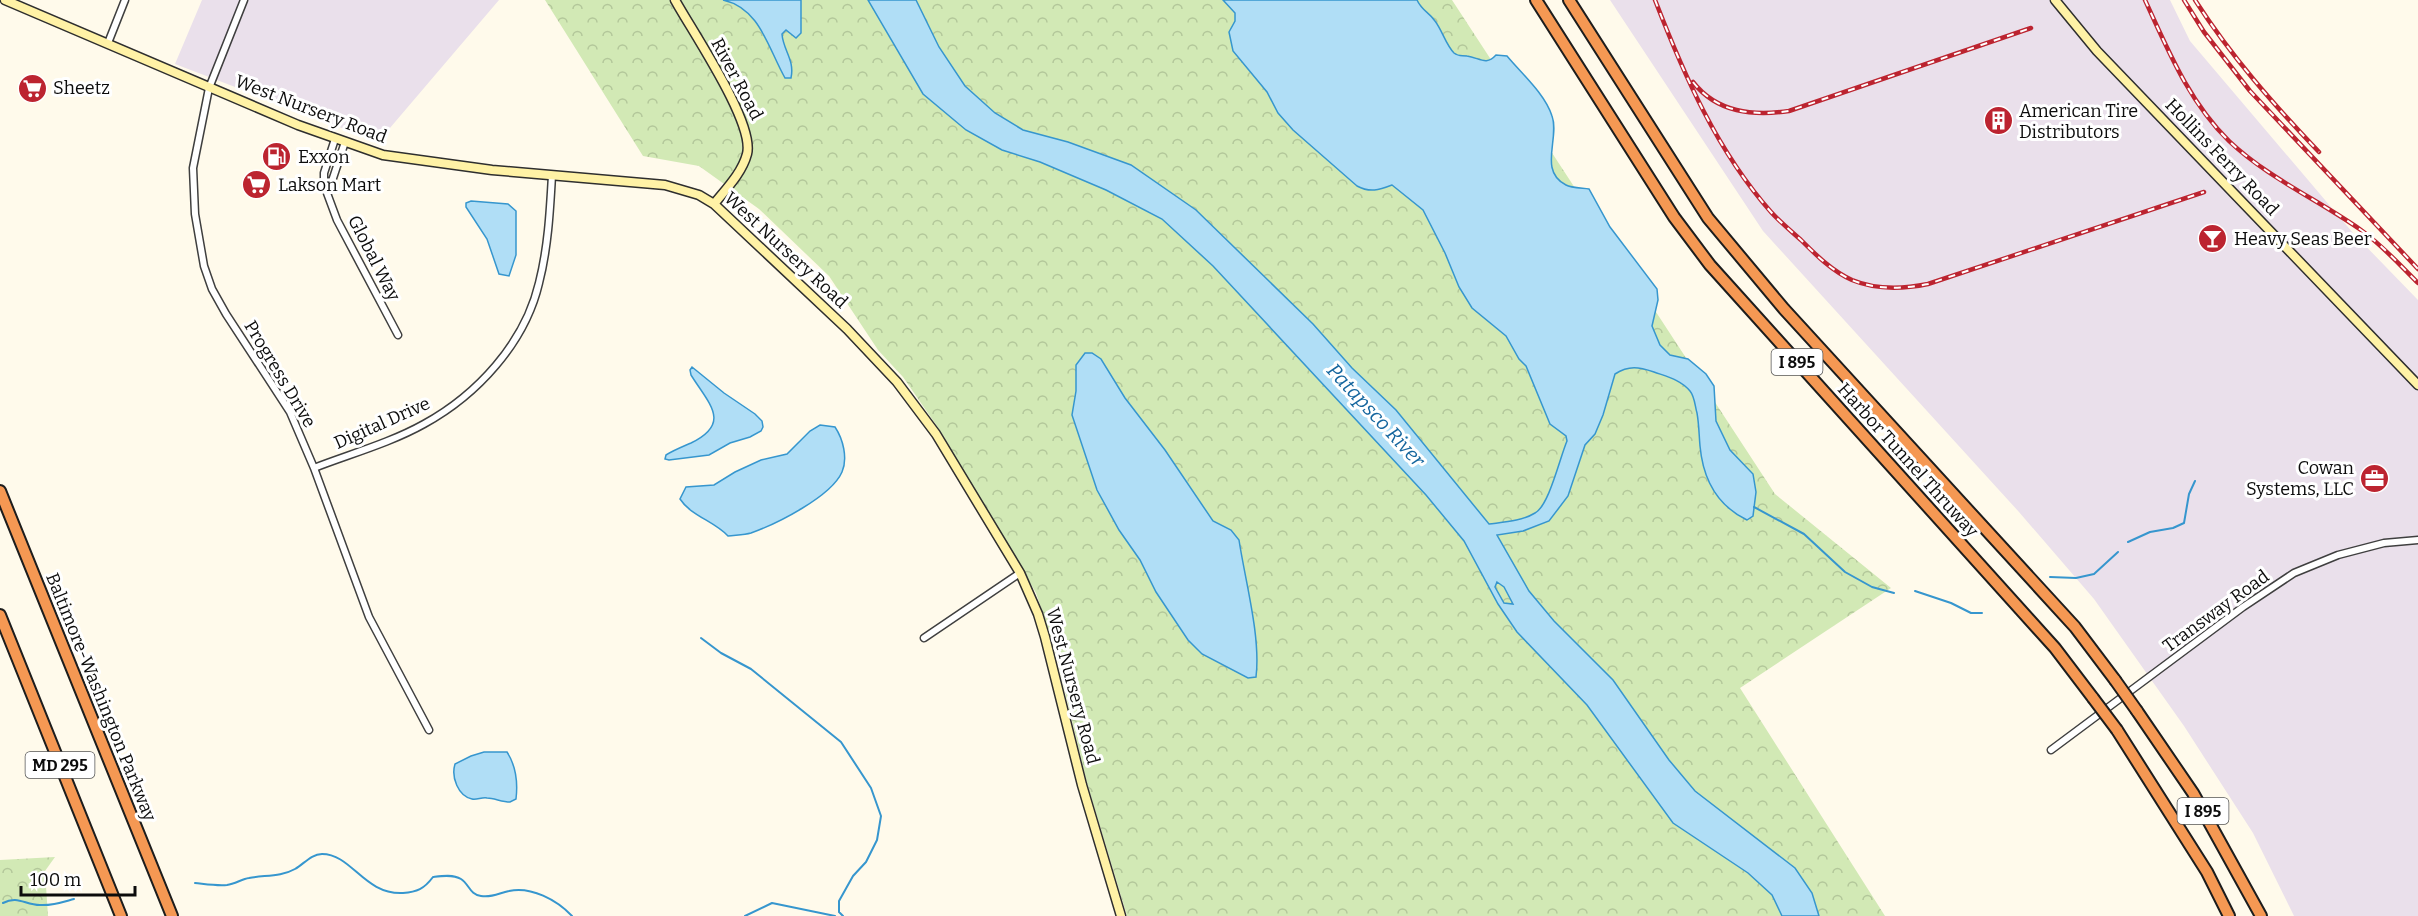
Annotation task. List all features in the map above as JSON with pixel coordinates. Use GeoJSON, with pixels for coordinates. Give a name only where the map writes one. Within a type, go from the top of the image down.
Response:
{"type":"FeatureCollection","features":[{"type":"Feature","properties":{"kind":"highway","name":"Harbor Tunnel Thruway"},"geometry":{"type":"LineString","coordinates":[[1536,0],[1674,217],[1710,265],[2055,648],[2093,698],[2117,730],[2207,872],[2229,916]]}},
{"type":"Feature","properties":{"kind":"highway","name":"Harbor Tunnel Thruway"},"geometry":{"type":"LineString","coordinates":[[1569,0],[1708,218],[1743,262],[2075,627],[2137,711],[2193,794],[2261,916]]}},
{"type":"Feature","properties":{"kind":"highway"},"geometry":{"type":"LineString","coordinates":[[0,484],[17,533]]}},
{"type":"Feature","properties":{"kind":"highway","name":"Baltimore-Washington Parkway"},"geometry":{"type":"LineString","coordinates":[[0,491],[172,916]]}},
{"type":"Feature","properties":{"kind":"highway","name":"MD 295"},"geometry":{"type":"LineString","coordinates":[[0,615],[121,916]]}},
{"type":"Feature","properties":{"kind":"main road","name":"West Nursery Road"},"geometry":{"type":"LineString","coordinates":[[5,0],[209,88],[335,139],[383,155],[411,161],[665,185],[699,195],[714,204],[848,329],[897,381],[936,434],[1020,573],[1038,614],[1082,785],[1121,916]]}},
{"type":"Feature","properties":{"kind":"main road","name":"River Road"},"geometry":{"type":"LineString","coordinates":[[675,0],[733,102],[748,138],[747,156],[742,167],[714,204]]}},
{"type":"Feature","properties":{"kind":"main road","name":"Hollins Ferry Road"},"geometry":{"type":"LineString","coordinates":[[2055,0],[2097,51],[2418,386]]}},
{"type":"Feature","properties":{"kind":"street"},"geometry":{"type":"LineString","coordinates":[[108,43],[125,0]]}},
{"type":"Feature","properties":{"kind":"street","name":"Progress Drive"},"geometry":{"type":"LineString","coordinates":[[244,0],[209,88],[192,179],[198,239],[204,266],[212,289],[226,314],[290,412],[314,468],[369,617],[429,730]]}},
{"type":"Feature","properties":{"kind":"street","name":"Global Way"},"geometry":{"type":"LineString","coordinates":[[335,139],[324,173],[327,194],[337,220],[398,335]]}},
{"type":"Feature","properties":{"kind":"street"},"geometry":{"type":"LineString","coordinates":[[327,194],[345,142]]}},
{"type":"Feature","properties":{"kind":"street","name":"Digital Drive"},"geometry":{"type":"LineString","coordinates":[[314,468],[423,425],[472,390],[496,364],[514,340],[529,312],[539,286],[549,228],[552,175]]}},
{"type":"Feature","properties":{"kind":"street","name":"Transway Road"},"geometry":{"type":"LineString","coordinates":[[2051,750],[2243,607],[2294,573],[2338,555],[2384,543],[2418,540]]}},
{"type":"Feature","properties":{"kind":"street"},"geometry":{"type":"LineString","coordinates":[[924,638],[1020,573]]}},
{"type":"Feature","properties":{"kind":"shaded area"},"geometry":{"type":"Polygon","coordinates":[[[202,0],[499,0],[378,142],[175,64],[202,0]]]}},
{"type":"Feature","properties":{"kind":"shaded area"},"geometry":{"type":"Polygon","coordinates":[[[1610,0],[2170,0],[2190,41],[2353,233],[2418,300],[2418,916],[2294,916],[2253,833],[2184,726],[2094,599],[2019,512],[1763,231],[1610,0]]]}},
{"type":"Feature","properties":{"kind":"green space"},"geometry":{"type":"Polygon","coordinates":[[[545,0],[1452,0],[1775,494],[1891,588],[1740,688],[1885,916],[1127,916],[1087,783],[1054,646],[1036,593],[941,432],[903,377],[878,350],[829,276],[759,209],[699,166],[643,156],[545,0]]]}},
{"type":"Feature","properties":{"kind":"green space"},"geometry":{"type":"Polygon","coordinates":[[[55,857],[45,871],[48,916],[0,916],[0,860],[55,857]]]}},
{"type":"Feature","properties":{"kind":"water"},"geometry":{"type":"Polygon","coordinates":[[[723,0],[801,0],[801,33],[796,38],[786,30],[782,34],[790,60],[791,78],[785,78],[768,42],[754,20],[736,4],[723,0]]]}},
{"type":"Feature","properties":{"kind":"water","name":"Patapsco River"},"geometry":{"type":"Polygon","coordinates":[[[868,0],[916,0],[939,47],[965,86],[995,113],[1023,130],[1068,142],[1131,165],[1196,210],[1313,324],[1352,368],[1396,410],[1489,524],[1524,518],[1540,509],[1554,480],[1567,441],[1566,436],[1550,424],[1526,366],[1519,359],[1506,336],[1472,308],[1459,287],[1423,210],[1392,185],[1374,190],[1366,190],[1357,186],[1293,130],[1278,113],[1267,92],[1233,51],[1229,32],[1235,21],[1235,13],[1223,0],[1417,0],[1435,21],[1454,53],[1486,61],[1496,55],[1507,56],[1539,92],[1549,108],[1554,125],[1551,163],[1553,171],[1566,185],[1589,189],[1610,227],[1657,289],[1658,300],[1652,326],[1660,345],[1670,355],[1688,359],[1706,374],[1714,386],[1716,421],[1730,450],[1753,474],[1756,492],[1753,516],[1747,520],[1727,507],[1713,490],[1704,469],[1697,413],[1690,391],[1683,384],[1669,377],[1644,369],[1630,368],[1615,374],[1603,415],[1595,434],[1585,445],[1568,496],[1549,521],[1523,531],[1497,535],[1529,591],[1554,621],[1613,680],[1669,760],[1695,791],[1795,868],[1812,893],[1819,916],[1782,916],[1772,895],[1748,873],[1673,823],[1587,705],[1517,632],[1498,604],[1464,541],[1426,495],[1213,266],[1162,219],[1106,190],[1040,162],[1002,150],[966,130],[923,94],[868,0]],[[1497,582],[1495,587],[1504,603],[1513,604],[1504,587],[1497,582]]]}},
{"type":"Feature","properties":{"kind":"water"},"geometry":{"type":"Polygon","coordinates":[[[471,201],[508,204],[516,211],[516,255],[509,276],[499,274],[487,239],[466,207],[466,203],[471,201]]]}},
{"type":"Feature","properties":{"kind":"water"},"geometry":{"type":"Polygon","coordinates":[[[1085,353],[1092,353],[1101,359],[1125,398],[1165,450],[1213,521],[1231,530],[1239,540],[1254,627],[1256,677],[1248,678],[1202,654],[1188,640],[1156,592],[1140,560],[1119,530],[1097,490],[1072,415],[1076,391],[1076,365],[1085,353]]]}},
{"type":"Feature","properties":{"kind":"water"},"geometry":{"type":"Polygon","coordinates":[[[692,367],[755,414],[762,421],[763,427],[761,431],[750,437],[730,443],[709,455],[665,459],[666,455],[704,436],[714,420],[710,404],[691,375],[692,367]]]}},
{"type":"Feature","properties":{"kind":"water"},"geometry":{"type":"Polygon","coordinates":[[[820,425],[835,427],[838,432],[845,455],[844,467],[827,491],[802,509],[751,533],[728,536],[690,510],[680,499],[686,487],[714,485],[761,460],[787,454],[810,431],[820,425]]]}},
{"type":"Feature","properties":{"kind":"water"},"geometry":{"type":"Polygon","coordinates":[[[484,752],[507,752],[516,774],[516,799],[510,802],[485,798],[472,799],[459,790],[454,775],[455,764],[484,752]]]}},
{"type":"Feature","properties":{"kind":"waterway"},"geometry":{"type":"LineString","coordinates":[[2128,542],[2150,532],[2173,528],[2184,523],[2189,494],[2195,481]]}},
{"type":"Feature","properties":{"kind":"waterway"},"geometry":{"type":"LineString","coordinates":[[1754,507],[1804,534],[1845,572],[1872,587],[1894,593]]}},
{"type":"Feature","properties":{"kind":"waterway"},"geometry":{"type":"LineString","coordinates":[[2050,577],[2076,578],[2094,574],[2118,552]]}},
{"type":"Feature","properties":{"kind":"waterway"},"geometry":{"type":"LineString","coordinates":[[1915,591],[1951,603],[1971,613],[1982,613]]}},
{"type":"Feature","properties":{"kind":"waterway"},"geometry":{"type":"LineString","coordinates":[[701,638],[721,653],[751,669],[841,742],[871,788],[881,816],[877,840],[866,862],[853,876],[839,901],[839,912],[843,916]]}},
{"type":"Feature","properties":{"kind":"waterway"},"geometry":{"type":"LineString","coordinates":[[195,883],[227,885],[249,878],[284,873],[322,854],[342,860],[368,882],[390,892],[412,892],[423,887],[433,877],[451,876],[458,877],[474,894],[481,896],[492,896],[517,890],[535,892],[559,905],[572,916]]}},
{"type":"Feature","properties":{"kind":"waterway"},"geometry":{"type":"LineString","coordinates":[[3,903],[17,900],[35,905],[49,905],[74,899]]}},
{"type":"Feature","properties":{"kind":"waterway"},"geometry":{"type":"LineString","coordinates":[[745,916],[772,903],[835,916]]}},
{"type":"Feature","properties":{"kind":"railway"},"geometry":{"type":"LineString","coordinates":[[1655,0],[1690,84],[1734,164],[1774,216],[1825,262],[1852,280],[1870,286],[1890,288],[1928,284],[2204,192]]}},
{"type":"Feature","properties":{"kind":"railway"},"geometry":{"type":"LineString","coordinates":[[2145,0],[2191,92],[2202,110],[2229,141],[2276,177],[2361,230],[2418,283]]}},
{"type":"Feature","properties":{"kind":"railway"},"geometry":{"type":"LineString","coordinates":[[2184,0],[2204,32],[2250,91],[2418,269]]}},
{"type":"Feature","properties":{"kind":"railway"},"geometry":{"type":"LineString","coordinates":[[2195,0],[2253,79],[2319,152]]}},
{"type":"Feature","properties":{"kind":"railway"},"geometry":{"type":"LineString","coordinates":[[1693,82],[1713,100],[1736,110],[1762,113],[1789,111],[2031,28]]}},
{"type":"Feature","properties":{"kind":"place","name":"Sheetz"},"geometry":{"type":"Point","coordinates":[32,88]}},
{"type":"Feature","properties":{"kind":"place","name":"American Tire Distributors"},"geometry":{"type":"Point","coordinates":[1998,121]}},
{"type":"Feature","properties":{"kind":"place","name":"Exxon"},"geometry":{"type":"Point","coordinates":[277,157]}},
{"type":"Feature","properties":{"kind":"place","name":"Lakson Mart"},"geometry":{"type":"Point","coordinates":[257,185]}},
{"type":"Feature","properties":{"kind":"place","name":"Heavy Seas Beer"},"geometry":{"type":"Point","coordinates":[2213,239]}},
{"type":"Feature","properties":{"kind":"place","name":"Cowan Systems, LLC"},"geometry":{"type":"Point","coordinates":[2375,478]}}]}
